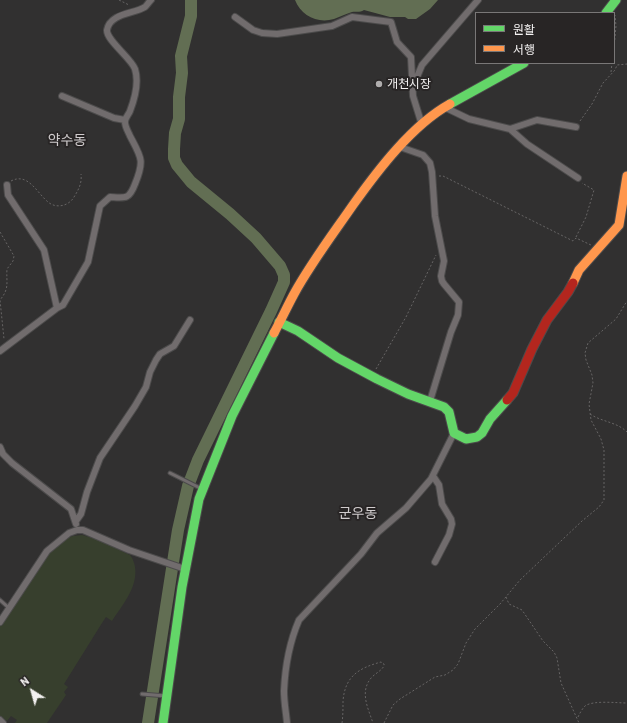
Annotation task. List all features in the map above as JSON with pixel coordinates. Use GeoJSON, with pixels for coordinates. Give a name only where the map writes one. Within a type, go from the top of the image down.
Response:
{"type":"FeatureCollection","features":[{"type":"Feature","properties":{"kind":"street"},"geometry":{"type":"LineString","coordinates":[[2,348],[63,305],[88,262],[100,206],[110,197],[123,198],[128,196],[136,184],[142,159],[126,129],[125,120],[136,92],[135,69],[131,62],[111,39],[107,30],[109,25],[117,17],[146,6],[151,0]]}},
{"type":"Feature","properties":{"kind":"street"},"geometry":{"type":"LineString","coordinates":[[413,85],[422,65],[478,0]]}},
{"type":"Feature","properties":{"kind":"street"},"geometry":{"type":"LineString","coordinates":[[235,17],[253,30],[262,33],[277,34],[332,26],[352,17],[390,22],[397,42],[410,57],[414,96],[422,125]]}},
{"type":"Feature","properties":{"kind":"street"},"geometry":{"type":"LineString","coordinates":[[163,723],[162,696],[182,568],[196,510],[199,487],[232,416],[279,322],[306,274],[341,222],[385,163],[400,147],[431,116],[444,107],[522,64]]}},
{"type":"Feature","properties":{"kind":"street"},"geometry":{"type":"LineString","coordinates":[[62,96],[114,118],[125,120]]}},
{"type":"Feature","properties":{"kind":"street"},"geometry":{"type":"LineString","coordinates":[[444,107],[469,119],[510,129],[527,144],[578,178]]}},
{"type":"Feature","properties":{"kind":"street"},"geometry":{"type":"LineString","coordinates":[[510,129],[537,120],[576,127]]}},
{"type":"Feature","properties":{"kind":"street"},"geometry":{"type":"LineString","coordinates":[[400,147],[423,155],[430,163],[435,216],[444,261],[442,281],[458,302],[459,306],[458,315],[430,401]]}},
{"type":"Feature","properties":{"kind":"street"},"geometry":{"type":"LineString","coordinates":[[454,433],[466,439],[477,437],[482,433],[490,419],[513,393],[546,320],[568,292],[579,270],[619,225],[627,176]]}},
{"type":"Feature","properties":{"kind":"street"},"geometry":{"type":"LineString","coordinates":[[7,185],[8,195],[44,250],[57,308]]}},
{"type":"Feature","properties":{"kind":"street"},"geometry":{"type":"LineString","coordinates":[[76,521],[81,514],[87,492],[100,458],[146,387],[150,372],[156,360],[160,354],[174,346],[190,320]]}},
{"type":"Feature","properties":{"kind":"street"},"geometry":{"type":"LineString","coordinates":[[279,322],[298,331],[338,358],[372,377],[408,394],[444,407],[449,412],[454,433],[433,476],[406,508],[377,533],[361,554],[299,620],[295,631],[286,674],[284,692],[287,723]]}},
{"type":"Feature","properties":{"kind":"street"},"geometry":{"type":"LineString","coordinates":[[0,447],[2,456],[71,509],[76,521],[77,530]]}},
{"type":"Feature","properties":{"kind":"street"},"geometry":{"type":"LineString","coordinates":[[433,476],[439,485],[442,504],[451,519],[452,524],[449,535],[435,562]]}},
{"type":"Feature","properties":{"kind":"street"},"geometry":{"type":"LineString","coordinates":[[0,622],[47,551],[69,533],[77,530],[83,530],[130,550],[182,568]]}},
{"type":"Feature","properties":{"kind":"street"},"geometry":{"type":"LineString","coordinates":[[0,720],[3,723]]}},
{"type":"Feature","properties":{"kind":"lane"},"geometry":{"type":"LineString","coordinates":[[170,473],[199,487]]}},
{"type":"Feature","properties":{"kind":"lane"},"geometry":{"type":"LineString","coordinates":[[0,600],[9,608]]}},
{"type":"Feature","properties":{"kind":"lane"},"geometry":{"type":"LineString","coordinates":[[142,694],[162,696]]}},
{"type":"Feature","properties":{"kind":"path"},"geometry":{"type":"LineString","coordinates":[[119,0],[139,9]]}},
{"type":"Feature","properties":{"kind":"path"},"geometry":{"type":"LineString","coordinates":[[615,15],[615,37]]}},
{"type":"Feature","properties":{"kind":"path"},"geometry":{"type":"LineString","coordinates":[[611,73],[612,64]]}},
{"type":"Feature","properties":{"kind":"path"},"geometry":{"type":"LineString","coordinates":[[576,127],[592,104],[603,83],[617,65],[627,64]]}},
{"type":"Feature","properties":{"kind":"path"},"geometry":{"type":"LineString","coordinates":[[7,185],[14,179],[26,180],[41,193],[48,203],[66,206],[72,202],[79,189],[82,181],[81,174]]}},
{"type":"Feature","properties":{"kind":"path"},"geometry":{"type":"LineString","coordinates":[[432,175],[443,176],[573,241],[576,238],[586,217],[594,190],[579,182],[578,178]]}},
{"type":"Feature","properties":{"kind":"path"},"geometry":{"type":"LineString","coordinates":[[0,232],[14,256],[14,261],[7,269],[6,293],[0,300],[3,320],[2,348]]}},
{"type":"Feature","properties":{"kind":"path"},"geometry":{"type":"LineString","coordinates":[[576,238],[599,248]]}},
{"type":"Feature","properties":{"kind":"path"},"geometry":{"type":"LineString","coordinates":[[372,377],[406,317],[441,246]]}},
{"type":"Feature","properties":{"kind":"path"},"geometry":{"type":"LineString","coordinates":[[384,723],[394,705],[400,699],[435,677],[445,675],[453,670],[458,664],[470,635],[539,562],[599,507],[604,500],[604,450],[601,439],[591,420],[589,404],[593,383],[592,375],[586,360],[586,353],[588,343],[616,319],[627,302]]}},
{"type":"Feature","properties":{"kind":"path"},"geometry":{"type":"LineString","coordinates":[[590,414],[617,425],[627,432]]}},
{"type":"Feature","properties":{"kind":"path"},"geometry":{"type":"LineString","coordinates":[[506,597],[509,604],[522,610],[543,641],[554,652],[557,658],[561,683],[578,717],[579,723]]}},
{"type":"Feature","properties":{"kind":"path"},"geometry":{"type":"LineString","coordinates":[[342,723],[344,694],[348,680],[358,671],[369,665],[381,662],[384,666],[369,681],[366,692],[366,702],[373,723]]}},
{"type":"Feature","properties":{"kind":"path"},"geometry":{"type":"LineString","coordinates":[[578,717],[583,708],[592,703],[627,703]]}},
{"type":"Feature","properties":{"kind":"shaded area"},"geometry":{"type":"Polygon","coordinates":[[[295,0],[438,0],[430,9],[416,19],[390,17],[364,10],[352,12],[334,19],[322,20],[306,14],[301,10],[295,0]]]}},
{"type":"Feature","properties":{"kind":"shaded area"},"geometry":{"type":"Polygon","coordinates":[[[82,535],[96,539],[130,555],[135,567],[132,588],[125,602],[112,621],[106,617],[102,623],[64,684],[68,687],[64,692],[66,695],[47,723],[15,723],[17,720],[11,716],[7,721],[0,716],[0,626],[47,554],[65,539],[82,535]]]}},
{"type":"Feature","properties":{"kind":"waterway"},"geometry":{"type":"LineString","coordinates":[[148,723],[178,530],[188,486],[198,460],[284,282],[284,275],[280,266],[256,238],[230,214],[191,182],[177,165],[174,158],[175,133],[179,119],[179,97],[182,73],[181,56],[191,16],[191,0]]}},
{"type":"Feature","properties":{"kind":"traffic: fast"},"geometry":{"type":"LineString","coordinates":[[607,12],[616,0]]}},
{"type":"Feature","properties":{"kind":"traffic: fast"},"geometry":{"type":"LineString","coordinates":[[450,104],[522,64]]}},
{"type":"Feature","properties":{"kind":"traffic: fast"},"geometry":{"type":"LineString","coordinates":[[279,322],[298,331],[338,358],[377,379],[408,394],[444,407],[449,412],[454,433],[466,439],[477,437],[482,433],[490,419],[507,400]]}},
{"type":"Feature","properties":{"kind":"traffic: fast"},"geometry":{"type":"LineString","coordinates":[[163,723],[182,587],[199,499],[232,416],[274,333]]}},
{"type":"Feature","properties":{"kind":"traffic: slow"},"geometry":{"type":"LineString","coordinates":[[274,333],[294,294],[308,271],[373,177],[409,136],[436,113],[450,104]]}},
{"type":"Feature","properties":{"kind":"traffic: slow"},"geometry":{"type":"LineString","coordinates":[[573,283],[579,270],[619,225],[627,176]]}},
{"type":"Feature","properties":{"kind":"traffic: jam"},"geometry":{"type":"LineString","coordinates":[[507,400],[513,393],[532,349],[547,320],[573,283]]}},
{"type":"Feature","properties":{"kind":"place","name":"개천시장"},"geometry":{"type":"Point","coordinates":[379,84]}},
{"type":"Feature","properties":{"kind":"district","name":"약수동"},"geometry":{"type":"Point","coordinates":[67,140]}},
{"type":"Feature","properties":{"kind":"district","name":"군우동"},"geometry":{"type":"Point","coordinates":[358,513]}}]}
